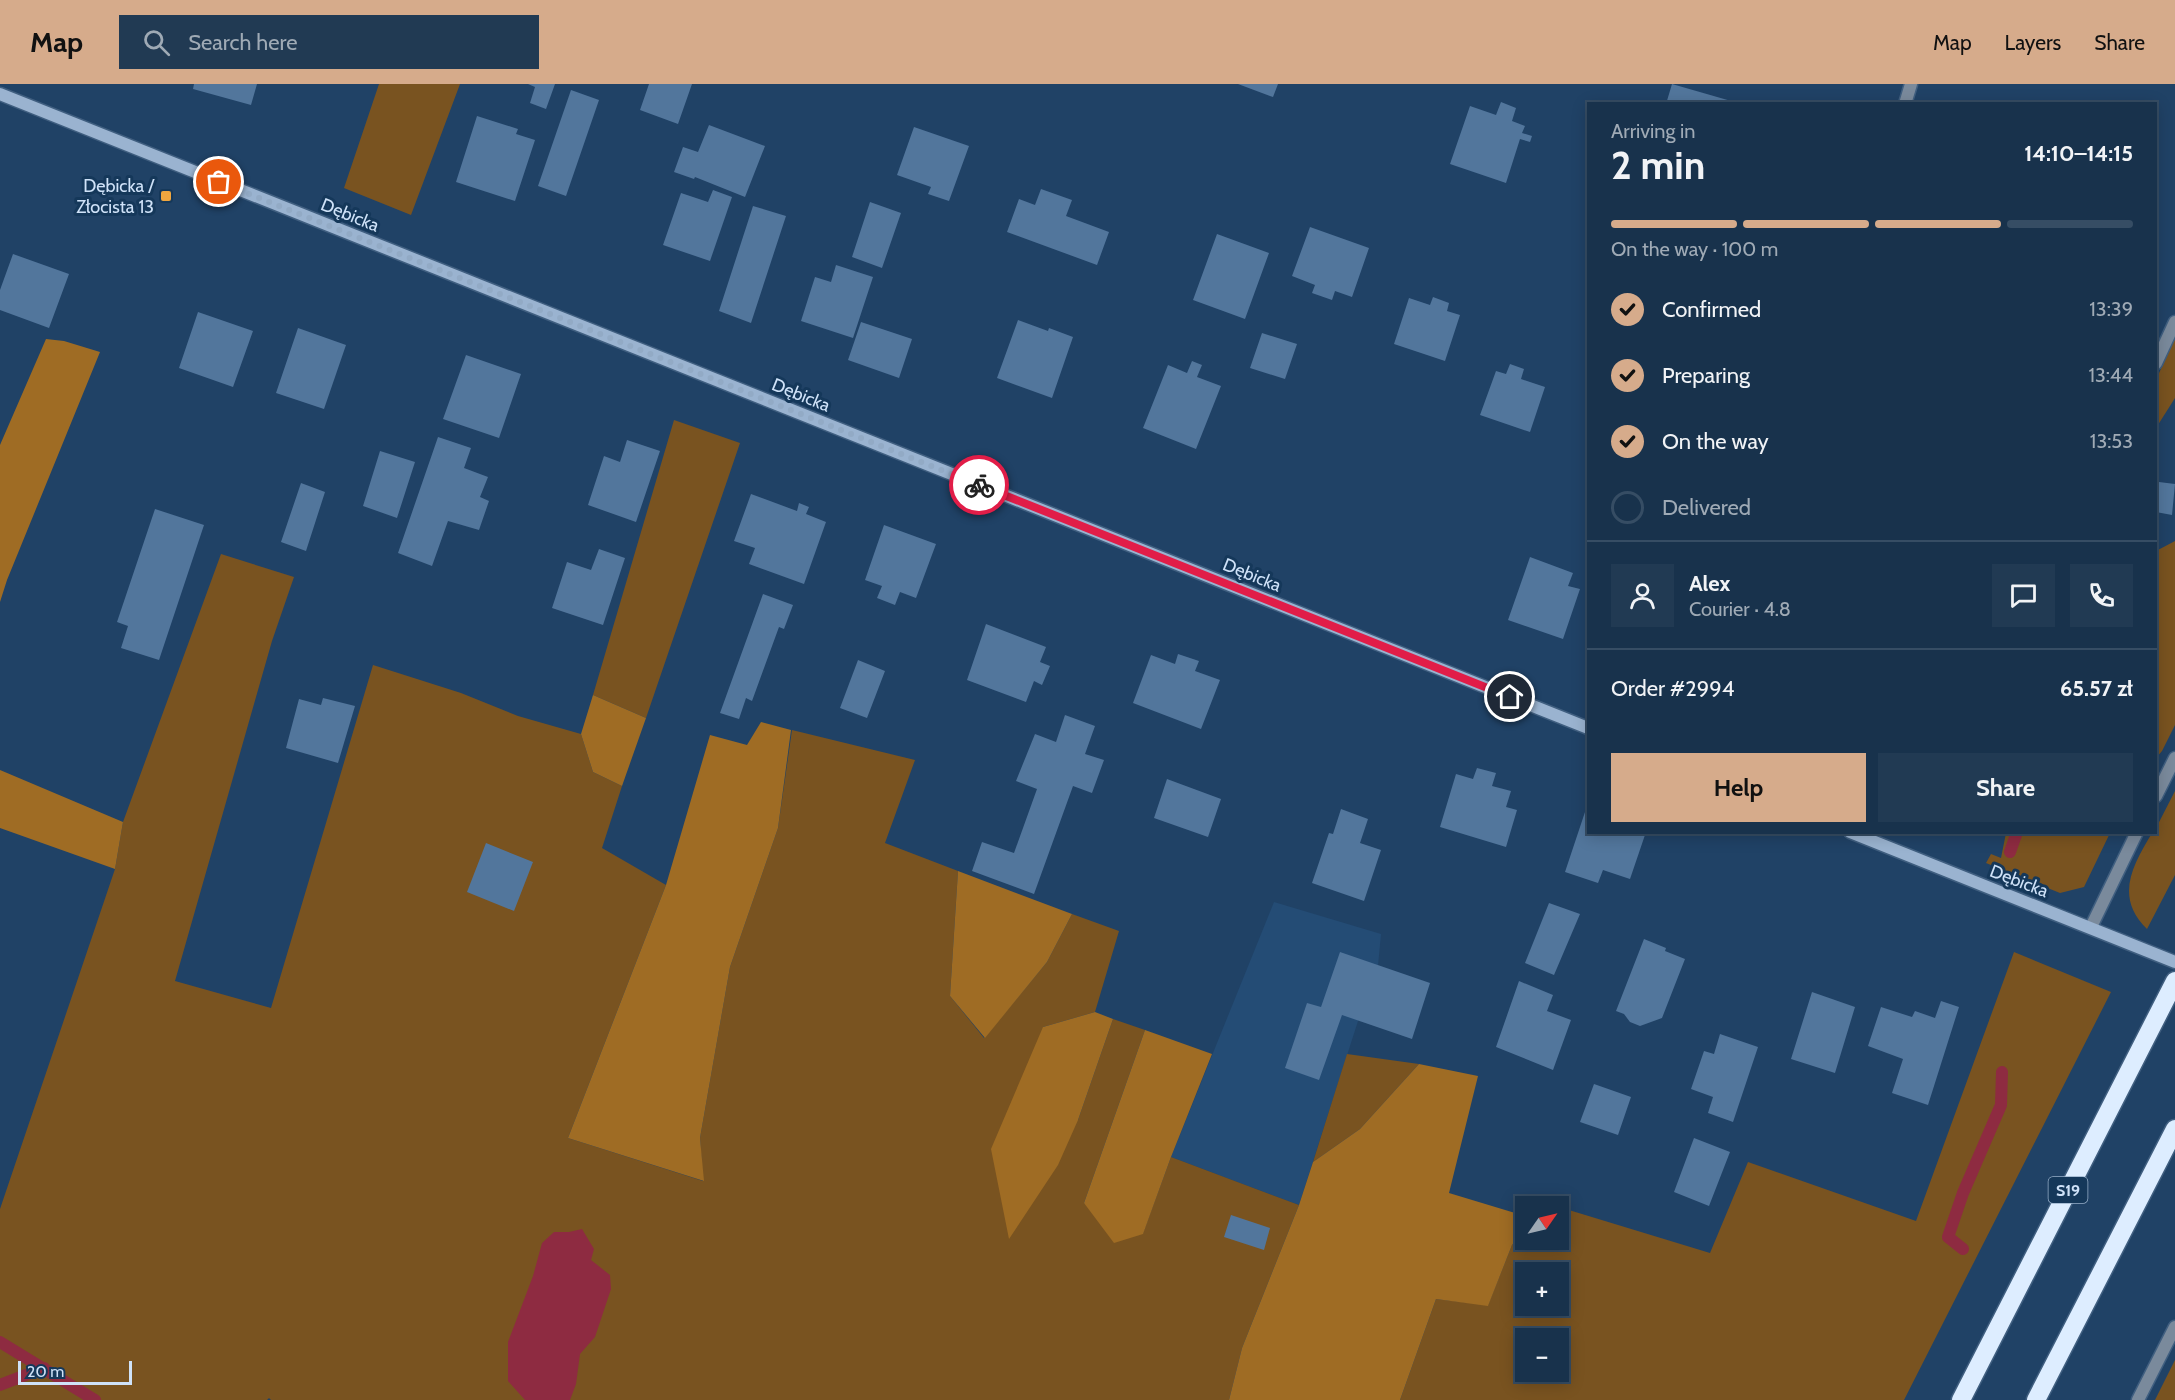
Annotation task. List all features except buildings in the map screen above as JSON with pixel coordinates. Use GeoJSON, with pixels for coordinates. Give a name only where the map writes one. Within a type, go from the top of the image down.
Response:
{"type":"FeatureCollection","features":[{"type":"Feature","properties":{"kind":"highway","name":"S19"},"geometry":{"type":"LineString","coordinates":[[1961,1400],[2175,981]]}},
{"type":"Feature","properties":{"kind":"highway"},"geometry":{"type":"LineString","coordinates":[[2036,1400],[2175,1129]]}},
{"type":"Feature","properties":{"kind":"street"},"geometry":{"type":"LineString","coordinates":[[1906,102],[1911,84]]}},
{"type":"Feature","properties":{"kind":"street","name":"Dębicka"},"geometry":{"type":"LineString","coordinates":[[0,94],[1587,728]]}},
{"type":"Feature","properties":{"kind":"street"},"geometry":{"type":"LineString","coordinates":[[2157,361],[2175,322]]}},
{"type":"Feature","properties":{"kind":"street"},"geometry":{"type":"LineString","coordinates":[[2157,794],[2175,758]]}},
{"type":"Feature","properties":{"kind":"street","name":"Dębicka"},"geometry":{"type":"LineString","coordinates":[[1855,834],[2175,962]]}},
{"type":"Feature","properties":{"kind":"street"},"geometry":{"type":"LineString","coordinates":[[2091,927],[2136,834]]}},
{"type":"Feature","properties":{"kind":"street"},"geometry":{"type":"LineString","coordinates":[[2138,1400],[2175,1327]]}},
{"type":"Feature","properties":{"kind":"shaded area"},"geometry":{"type":"Polygon","coordinates":[[[379,84],[460,84],[411,215],[344,188],[379,84]]]}},
{"type":"Feature","properties":{"kind":"shaded area"},"geometry":{"type":"Polygon","coordinates":[[[2175,337],[2175,398],[2157,426],[2157,378],[2175,337]]]}},
{"type":"Feature","properties":{"kind":"shaded area"},"geometry":{"type":"Polygon","coordinates":[[[46,339],[64,341],[100,352],[0,602],[0,445],[46,339]]]}},
{"type":"Feature","properties":{"kind":"shaded area"},"geometry":{"type":"Polygon","coordinates":[[[674,420],[740,443],[646,718],[593,695],[674,420]]]}},
{"type":"Feature","properties":{"kind":"shaded area"},"geometry":{"type":"Polygon","coordinates":[[[2175,541],[2175,725],[2157,757],[2157,550],[2175,541]]]}},
{"type":"Feature","properties":{"kind":"shaded area"},"geometry":{"type":"Polygon","coordinates":[[[221,554],[294,577],[272,641],[175,981],[271,1008],[373,665],[461,693],[518,716],[581,734],[593,772],[622,786],[602,848],[666,885],[568,1138],[703,1181],[700,1138],[730,967],[778,828],[792,730],[915,760],[885,843],[958,871],[950,996],[984,1038],[1047,962],[1072,914],[1119,931],[1095,1012],[1043,1027],[1078,1120],[1113,1019],[1145,1030],[1084,1203],[1143,1233],[1171,1157],[1299,1205],[1242,1348],[1229,1400],[271,1400],[269,1398],[267,1400],[0,1400],[0,1209],[115,869],[123,822],[221,554]]]}},
{"type":"Feature","properties":{"kind":"shaded area"},"geometry":{"type":"Polygon","coordinates":[[[593,695],[646,718],[622,786],[593,772],[581,734],[593,695]]]}},
{"type":"Feature","properties":{"kind":"shaded area"},"geometry":{"type":"Polygon","coordinates":[[[761,722],[791,730],[778,828],[730,967],[700,1138],[704,1181],[568,1138],[666,885],[710,735],[747,745],[761,722]]]}},
{"type":"Feature","properties":{"kind":"shaded area"},"geometry":{"type":"Polygon","coordinates":[[[0,770],[123,822],[115,869],[0,828],[0,770]]]}},
{"type":"Feature","properties":{"kind":"shaded area"},"geometry":{"type":"Polygon","coordinates":[[[2175,791],[2175,875],[2147,929],[2131,905],[2130,881],[2133,869],[2151,834],[2157,834],[2157,826],[2175,791]]]}},
{"type":"Feature","properties":{"kind":"shaded area"},"geometry":{"type":"Polygon","coordinates":[[[2006,834],[2110,834],[2084,887],[2060,893],[1986,863],[1991,854],[2001,858],[2006,834]]]}},
{"type":"Feature","properties":{"kind":"shaded area"},"geometry":{"type":"Polygon","coordinates":[[[958,871],[1072,914],[1047,962],[985,1038],[950,996],[958,871]]]}},
{"type":"Feature","properties":{"kind":"shaded area"},"geometry":{"type":"Polygon","coordinates":[[[1274,902],[1381,934],[1378,966],[1299,1205],[1171,1157],[1274,902]]]}},
{"type":"Feature","properties":{"kind":"shaded area"},"geometry":{"type":"Polygon","coordinates":[[[2014,952],[2111,992],[1904,1400],[1400,1400],[1436,1299],[1488,1305],[1515,1241],[1515,1250],[1569,1250],[1569,1210],[1710,1253],[1748,1162],[1916,1221],[2014,952]]]}},
{"type":"Feature","properties":{"kind":"shaded area"},"geometry":{"type":"Polygon","coordinates":[[[1095,1012],[1113,1019],[1078,1120],[1058,1165],[1009,1239],[991,1149],[1043,1027],[1095,1012]]]}},
{"type":"Feature","properties":{"kind":"shaded area"},"geometry":{"type":"Polygon","coordinates":[[[1145,1030],[1212,1054],[1143,1234],[1114,1243],[1084,1203],[1145,1030]]]}},
{"type":"Feature","properties":{"kind":"shaded area"},"geometry":{"type":"Polygon","coordinates":[[[1347,1054],[1419,1064],[1360,1129],[1313,1162],[1347,1054]]]}},
{"type":"Feature","properties":{"kind":"shaded area"},"geometry":{"type":"Polygon","coordinates":[[[1419,1064],[1478,1076],[1449,1193],[1515,1213],[1515,1241],[1488,1306],[1436,1299],[1400,1400],[1229,1400],[1242,1348],[1299,1205],[1313,1162],[1360,1129],[1419,1064]]]}},
{"type":"Feature","properties":{"kind":"shaded area"},"geometry":{"type":"Polygon","coordinates":[[[582,1229],[594,1249],[591,1260],[610,1275],[611,1289],[595,1337],[580,1354],[576,1384],[570,1400],[525,1400],[508,1381],[508,1342],[533,1276],[542,1243],[554,1232],[582,1229]]]}},
{"type":"Feature","properties":{"kind":"shaded area"},"geometry":{"type":"Polygon","coordinates":[[[2175,1360],[2175,1400],[2155,1400],[2175,1360]]]}},
{"type":"Feature","properties":{"kind":"waterway"},"geometry":{"type":"LineString","coordinates":[[2010,852],[2016,834]]}},
{"type":"Feature","properties":{"kind":"waterway"},"geometry":{"type":"LineString","coordinates":[[1963,1249],[1948,1237],[1963,1193],[2001,1105],[2002,1072]]}},
{"type":"Feature","properties":{"kind":"waterway"},"geometry":{"type":"LineString","coordinates":[[0,1342],[95,1400]]}},
{"type":"Feature","properties":{"kind":"waterway"},"geometry":{"type":"LineString","coordinates":[[0,1385],[44,1368]]}},
{"type":"Feature","properties":{"kind":"way so far"},"geometry":{"type":"LineString","coordinates":[[219,182],[979,485]]}},
{"type":"Feature","properties":{"kind":"place","name":"Dębicka / Złocista 13"},"geometry":{"type":"Point","coordinates":[166,196]}},
{"type":"Feature","properties":{"kind":"route"},"geometry":{"type":"LineString","coordinates":[[979,485],[1510,697]]}}]}
